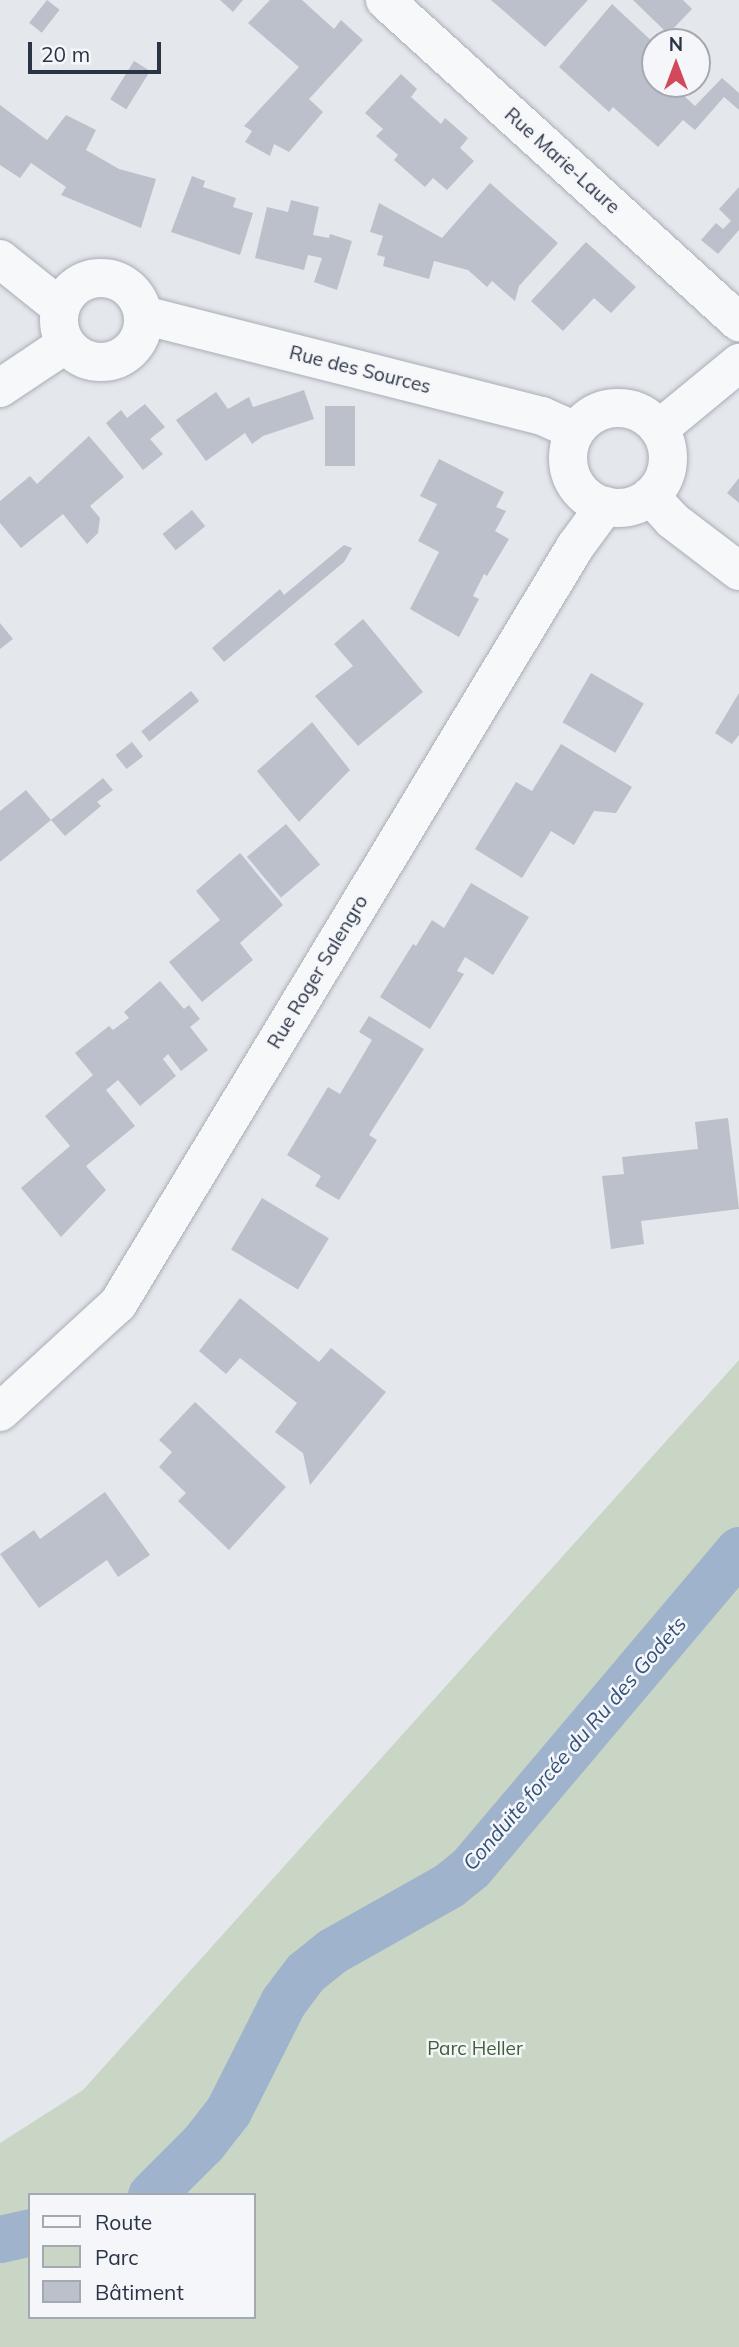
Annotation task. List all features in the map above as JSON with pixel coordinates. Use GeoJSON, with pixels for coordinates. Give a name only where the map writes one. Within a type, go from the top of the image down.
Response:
{"type":"FeatureCollection","features":[{"type":"Feature","properties":{"kind":"street","name":"Rue Marie-Laure"},"geometry":{"type":"LineString","coordinates":[[385,0],[739,322]]}},
{"type":"Feature","properties":{"kind":"street"},"geometry":{"type":"LineString","coordinates":[[0,259],[63,326],[79,357],[97,363],[116,360],[132,350],[141,333],[143,315],[136,297],[122,284],[105,278],[78,286],[63,326],[0,388]]}},
{"type":"Feature","properties":{"kind":"street","name":"Rue des Sources"},"geometry":{"type":"LineString","coordinates":[[143,315],[542,416],[575,431]]}},
{"type":"Feature","properties":{"kind":"street"},"geometry":{"type":"LineString","coordinates":[[659,429],[739,362]]}},
{"type":"Feature","properties":{"kind":"street"},"geometry":{"type":"LineString","coordinates":[[609,408],[637,412],[659,429],[665,442],[666,471],[650,496],[629,507],[605,506],[584,495],[571,476],[567,461],[575,431],[584,420],[609,408]]}},
{"type":"Feature","properties":{"kind":"street"},"geometry":{"type":"LineString","coordinates":[[650,496],[672,520],[739,571]]}},
{"type":"Feature","properties":{"kind":"street","name":"Rue Roger Salengro"},"geometry":{"type":"LineString","coordinates":[[0,1412],[118,1304],[575,547],[605,506]]}},
{"type":"Feature","properties":{"kind":"green space","name":"Parc Heller"},"geometry":{"type":"Polygon","coordinates":[[[739,1360],[739,2347],[0,2347],[0,2143],[83,2090],[739,1360]]]}},
{"type":"Feature","properties":{"kind":"building"},"geometry":{"type":"Polygon","coordinates":[[[47,0],[60,10],[42,33],[29,23],[47,0]]]}},
{"type":"Feature","properties":{"kind":"building"},"geometry":{"type":"Polygon","coordinates":[[[220,0],[243,0],[233,12],[220,0]]]}},
{"type":"Feature","properties":{"kind":"building"},"geometry":{"type":"Polygon","coordinates":[[[270,0],[302,0],[334,29],[341,20],[363,40],[309,99],[323,112],[289,152],[274,144],[270,156],[245,142],[252,131],[244,126],[299,67],[248,23],[270,0]]]}},
{"type":"Feature","properties":{"kind":"building"},"geometry":{"type":"Polygon","coordinates":[[[491,0],[588,0],[545,47],[491,0]]]}},
{"type":"Feature","properties":{"kind":"building"},"geometry":{"type":"Polygon","coordinates":[[[633,0],[683,0],[692,9],[674,28],[662,28],[633,0]]]}},
{"type":"Feature","properties":{"kind":"building"},"geometry":{"type":"Polygon","coordinates":[[[612,4],[641,31],[641,98],[686,98],[695,106],[703,98],[711,98],[711,89],[722,78],[739,93],[739,110],[724,97],[695,130],[683,120],[658,147],[613,107],[609,112],[559,67],[612,4]]]}},
{"type":"Feature","properties":{"kind":"building"},"geometry":{"type":"Polygon","coordinates":[[[134,61],[150,71],[126,109],[110,99],[134,61]]]}},
{"type":"Feature","properties":{"kind":"building"},"geometry":{"type":"Polygon","coordinates":[[[401,74],[417,89],[411,97],[441,124],[445,118],[468,138],[460,148],[474,161],[447,190],[433,178],[425,187],[394,160],[398,155],[376,136],[383,129],[365,113],[401,74]]]}},
{"type":"Feature","properties":{"kind":"building"},"geometry":{"type":"Polygon","coordinates":[[[0,105],[47,140],[66,115],[96,130],[86,150],[119,169],[156,179],[141,228],[61,195],[66,187],[31,163],[20,178],[0,165],[0,105]]]}},
{"type":"Feature","properties":{"kind":"building"},"geometry":{"type":"Polygon","coordinates":[[[192,176],[205,181],[203,187],[236,198],[233,207],[253,213],[240,255],[171,232],[192,176]]]}},
{"type":"Feature","properties":{"kind":"building"},"geometry":{"type":"Polygon","coordinates":[[[490,183],[558,243],[519,286],[515,301],[492,281],[487,287],[468,270],[434,261],[429,279],[383,266],[385,257],[377,255],[383,236],[370,232],[379,203],[442,238],[490,183]]]}},
{"type":"Feature","properties":{"kind":"building"},"geometry":{"type":"Polygon","coordinates":[[[739,187],[739,230],[718,254],[701,240],[716,223],[723,229],[731,221],[719,209],[739,187]]]}},
{"type":"Feature","properties":{"kind":"building"},"geometry":{"type":"Polygon","coordinates":[[[291,200],[319,207],[313,235],[329,238],[330,234],[352,241],[337,290],[314,282],[322,258],[308,255],[304,270],[255,258],[267,207],[288,212],[291,200]]]}},
{"type":"Feature","properties":{"kind":"building"},"geometry":{"type":"Polygon","coordinates":[[[586,242],[636,287],[611,313],[594,298],[563,331],[531,301],[586,242]]]}},
{"type":"Feature","properties":{"kind":"building"},"geometry":{"type":"Polygon","coordinates":[[[304,390],[314,419],[263,436],[252,444],[245,433],[206,461],[176,420],[216,392],[228,409],[249,397],[253,407],[304,390]]]}},
{"type":"Feature","properties":{"kind":"building"},"geometry":{"type":"Polygon","coordinates":[[[145,404],[165,427],[150,439],[163,454],[143,470],[106,423],[121,410],[127,418],[145,404]]]}},
{"type":"Feature","properties":{"kind":"building"},"geometry":{"type":"Polygon","coordinates":[[[325,406],[355,406],[355,466],[325,466],[325,406]]]}},
{"type":"Feature","properties":{"kind":"building"},"geometry":{"type":"Polygon","coordinates":[[[89,436],[124,477],[90,506],[100,518],[98,533],[87,544],[63,514],[21,548],[0,523],[0,501],[30,476],[37,484],[89,436]]]}},
{"type":"Feature","properties":{"kind":"building"},"geometry":{"type":"Polygon","coordinates":[[[439,459],[504,492],[496,507],[506,511],[495,531],[509,539],[487,576],[484,574],[473,596],[479,599],[459,637],[410,609],[439,552],[418,541],[437,504],[420,496],[439,459]]]}},
{"type":"Feature","properties":{"kind":"building"},"geometry":{"type":"Polygon","coordinates":[[[739,478],[739,503],[727,493],[739,478]]]}},
{"type":"Feature","properties":{"kind":"building"},"geometry":{"type":"Polygon","coordinates":[[[192,510],[205,526],[176,550],[162,534],[192,510]]]}},
{"type":"Feature","properties":{"kind":"building"},"geometry":{"type":"Polygon","coordinates":[[[344,545],[352,548],[344,562],[224,662],[212,648],[280,589],[284,595],[344,545]]]}},
{"type":"Feature","properties":{"kind":"building"},"geometry":{"type":"Polygon","coordinates":[[[363,619],[423,692],[358,746],[315,696],[353,666],[334,644],[363,619]]]}},
{"type":"Feature","properties":{"kind":"building"},"geometry":{"type":"Polygon","coordinates":[[[0,623],[13,639],[0,649],[0,623]]]}},
{"type":"Feature","properties":{"kind":"building"},"geometry":{"type":"Polygon","coordinates":[[[591,673],[644,704],[615,753],[562,722],[591,673]]]}},
{"type":"Feature","properties":{"kind":"building"},"geometry":{"type":"Polygon","coordinates":[[[191,691],[199,701],[149,741],[141,731],[191,691]]]}},
{"type":"Feature","properties":{"kind":"building"},"geometry":{"type":"Polygon","coordinates":[[[739,693],[739,735],[732,744],[715,733],[739,693]]]}},
{"type":"Feature","properties":{"kind":"building"},"geometry":{"type":"Polygon","coordinates":[[[312,722],[350,770],[299,822],[257,771],[312,722]]]}},
{"type":"Feature","properties":{"kind":"building"},"geometry":{"type":"Polygon","coordinates":[[[132,742],[143,756],[127,769],[115,755],[132,742]]]}},
{"type":"Feature","properties":{"kind":"building"},"geometry":{"type":"Polygon","coordinates":[[[561,744],[632,787],[616,813],[594,811],[574,845],[551,831],[522,878],[475,849],[516,782],[532,791],[561,744]]]}},
{"type":"Feature","properties":{"kind":"building"},"geometry":{"type":"Polygon","coordinates":[[[103,778],[113,790],[97,802],[101,806],[65,836],[51,820],[103,778]]]}},
{"type":"Feature","properties":{"kind":"building"},"geometry":{"type":"Polygon","coordinates":[[[26,790],[51,820],[0,862],[0,811],[26,790]]]}},
{"type":"Feature","properties":{"kind":"building"},"geometry":{"type":"Polygon","coordinates":[[[286,824],[320,865],[281,897],[247,857],[286,824]]]}},
{"type":"Feature","properties":{"kind":"building"},"geometry":{"type":"Polygon","coordinates":[[[240,853],[283,905],[240,943],[253,960],[202,1002],[169,962],[220,920],[196,891],[240,853]]]}},
{"type":"Feature","properties":{"kind":"building"},"geometry":{"type":"Polygon","coordinates":[[[471,883],[529,917],[493,975],[465,957],[457,971],[464,974],[430,1029],[380,997],[413,944],[416,946],[432,920],[444,928],[471,883]]]}},
{"type":"Feature","properties":{"kind":"building"},"geometry":{"type":"Polygon","coordinates":[[[160,981],[184,1009],[189,1005],[200,1019],[190,1027],[208,1050],[181,1071],[168,1054],[163,1059],[176,1076],[140,1106],[118,1080],[106,1090],[135,1126],[86,1166],[106,1190],[61,1237],[21,1188],[70,1146],[45,1116],[93,1075],[75,1053],[109,1026],[113,1030],[129,1018],[124,1012],[160,981]]]}},
{"type":"Feature","properties":{"kind":"building"},"geometry":{"type":"Polygon","coordinates":[[[369,1016],[424,1049],[369,1135],[377,1140],[339,1200],[315,1186],[321,1176],[287,1155],[328,1087],[340,1094],[372,1040],[359,1032],[369,1016]]]}},
{"type":"Feature","properties":{"kind":"building"},"geometry":{"type":"Polygon","coordinates":[[[728,1118],[739,1209],[641,1221],[644,1244],[611,1249],[602,1176],[624,1174],[622,1157],[698,1149],[695,1122],[728,1118]]]}},
{"type":"Feature","properties":{"kind":"building"},"geometry":{"type":"Polygon","coordinates":[[[262,1198],[329,1238],[298,1290],[231,1249],[262,1198]]]}},
{"type":"Feature","properties":{"kind":"building"},"geometry":{"type":"Polygon","coordinates":[[[240,1298],[319,1362],[331,1348],[386,1392],[310,1485],[303,1453],[275,1432],[297,1403],[240,1358],[226,1374],[199,1351],[240,1298]]]}},
{"type":"Feature","properties":{"kind":"building"},"geometry":{"type":"Polygon","coordinates":[[[195,1402],[286,1487],[229,1550],[178,1501],[186,1493],[159,1467],[172,1452],[159,1440],[195,1402]]]}},
{"type":"Feature","properties":{"kind":"building"},"geometry":{"type":"Polygon","coordinates":[[[105,1492],[150,1555],[118,1577],[107,1560],[39,1608],[0,1554],[34,1530],[40,1539],[105,1492]]]}},
{"type":"Feature","properties":{"kind":"waterway","name":"Conduite forcée du Ru des Godets"},"geometry":{"type":"LineString","coordinates":[[153,2193],[203,2143],[228,2111],[283,2002],[306,1972],[332,1951],[449,1885],[471,1867],[739,1550]]}},
{"type":"Feature","properties":{"kind":"waterway","name":"Conduite forcée du Ru des Godets"},"geometry":{"type":"LineString","coordinates":[[0,2239],[28,2232]]}}]}
